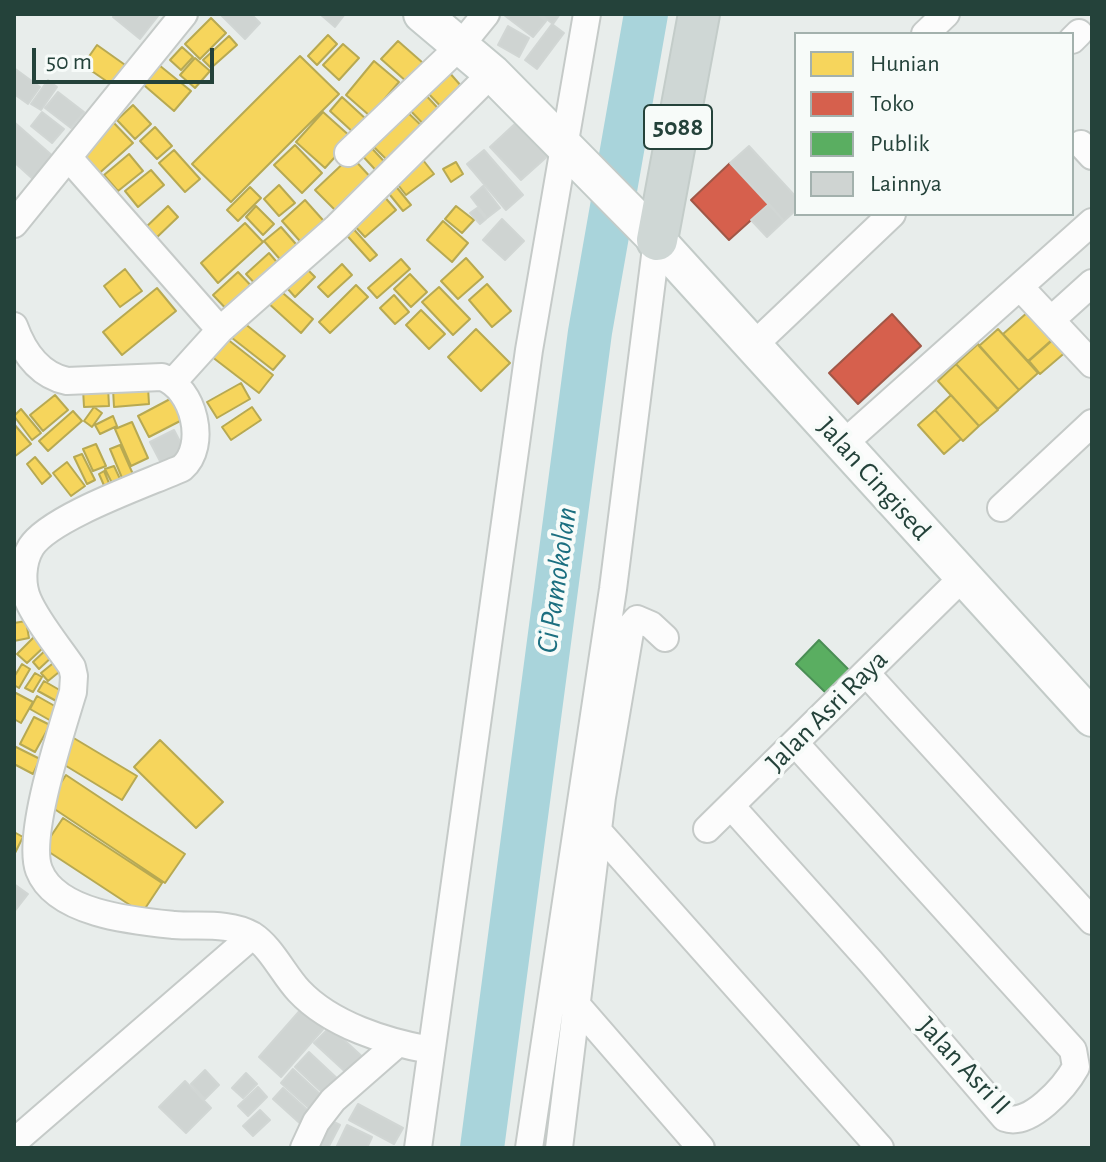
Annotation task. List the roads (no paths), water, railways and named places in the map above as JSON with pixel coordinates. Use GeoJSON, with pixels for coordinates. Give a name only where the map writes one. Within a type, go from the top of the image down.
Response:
{"type":"FeatureCollection","features":[{"type":"Feature","properties":{"kind":"main road","name":"Jalan Cingised"},"geometry":{"type":"LineString","coordinates":[[422,14],[492,73],[650,234],[842,445],[954,585],[1092,718]]}},
{"type":"Feature","properties":{"kind":"main road","name":"5088"},"geometry":{"type":"LineString","coordinates":[[650,234],[699,14]]}},
{"type":"Feature","properties":{"kind":"street"},"geometry":{"type":"LineString","coordinates":[[14,224],[184,14]]}},
{"type":"Feature","properties":{"kind":"street"},"geometry":{"type":"LineString","coordinates":[[348,153],[460,46],[486,14]]}},
{"type":"Feature","properties":{"kind":"street"},"geometry":{"type":"LineString","coordinates":[[418,1148],[529,350],[587,14]]}},
{"type":"Feature","properties":{"kind":"street"},"geometry":{"type":"LineString","coordinates":[[927,32],[946,14]]}},
{"type":"Feature","properties":{"kind":"street"},"geometry":{"type":"LineString","coordinates":[[173,382],[220,330],[337,227],[492,73]]}},
{"type":"Feature","properties":{"kind":"street"},"geometry":{"type":"LineString","coordinates":[[68,157],[220,330]]}},
{"type":"Feature","properties":{"kind":"street"},"geometry":{"type":"LineString","coordinates":[[754,345],[890,216]]}},
{"type":"Feature","properties":{"kind":"street"},"geometry":{"type":"LineString","coordinates":[[842,445],[1092,222]]}},
{"type":"Feature","properties":{"kind":"street"},"geometry":{"type":"LineString","coordinates":[[529,1148],[592,797],[650,234]]}},
{"type":"Feature","properties":{"kind":"street"},"geometry":{"type":"LineString","coordinates":[[1051,320],[1092,283]]}},
{"type":"Feature","properties":{"kind":"street"},"geometry":{"type":"LineString","coordinates":[[1020,287],[1092,364]]}},
{"type":"Feature","properties":{"kind":"street"},"geometry":{"type":"LineString","coordinates":[[14,326],[29,356],[40,368],[58,379],[162,377],[173,382],[187,399],[193,416],[195,445],[182,468],[64,520],[32,545],[26,558],[24,586],[28,601],[72,667],[74,676],[73,692],[26,866],[59,894],[84,908],[174,925],[236,929],[252,936],[299,991],[318,1007],[342,1021],[397,1044],[430,1050]]}},
{"type":"Feature","properties":{"kind":"street"},"geometry":{"type":"LineString","coordinates":[[1001,508],[1092,423]]}},
{"type":"Feature","properties":{"kind":"street","name":"Jalan Asri Raya"},"geometry":{"type":"LineString","coordinates":[[707,829],[954,585]]}},
{"type":"Feature","properties":{"kind":"street"},"geometry":{"type":"LineString","coordinates":[[592,797],[631,626],[637,619],[644,620],[665,638]]}},
{"type":"Feature","properties":{"kind":"street"},"geometry":{"type":"LineString","coordinates":[[866,673],[1092,921]]}},
{"type":"Feature","properties":{"kind":"street","name":"Jalan Asri II"},"geometry":{"type":"LineString","coordinates":[[731,806],[1005,1118],[1014,1121],[1022,1119],[1058,1091],[1076,1067],[1073,1050],[795,743]]}},
{"type":"Feature","properties":{"kind":"street"},"geometry":{"type":"LineString","coordinates":[[559,1148],[576,1004],[587,832]]}},
{"type":"Feature","properties":{"kind":"street"},"geometry":{"type":"LineString","coordinates":[[587,832],[865,1143]]}},
{"type":"Feature","properties":{"kind":"street"},"geometry":{"type":"LineString","coordinates":[[14,1142],[252,936]]}},
{"type":"Feature","properties":{"kind":"street"},"geometry":{"type":"LineString","coordinates":[[576,1004],[701,1148]]}},
{"type":"Feature","properties":{"kind":"street"},"geometry":{"type":"LineString","coordinates":[[304,1148],[316,1122],[327,1108],[397,1044]]}},
{"type":"Feature","properties":{"kind":"waterway","name":"Ci Pamokolan"},"geometry":{"type":"LineString","coordinates":[[482,1148],[590,332],[646,14]]}}]}
